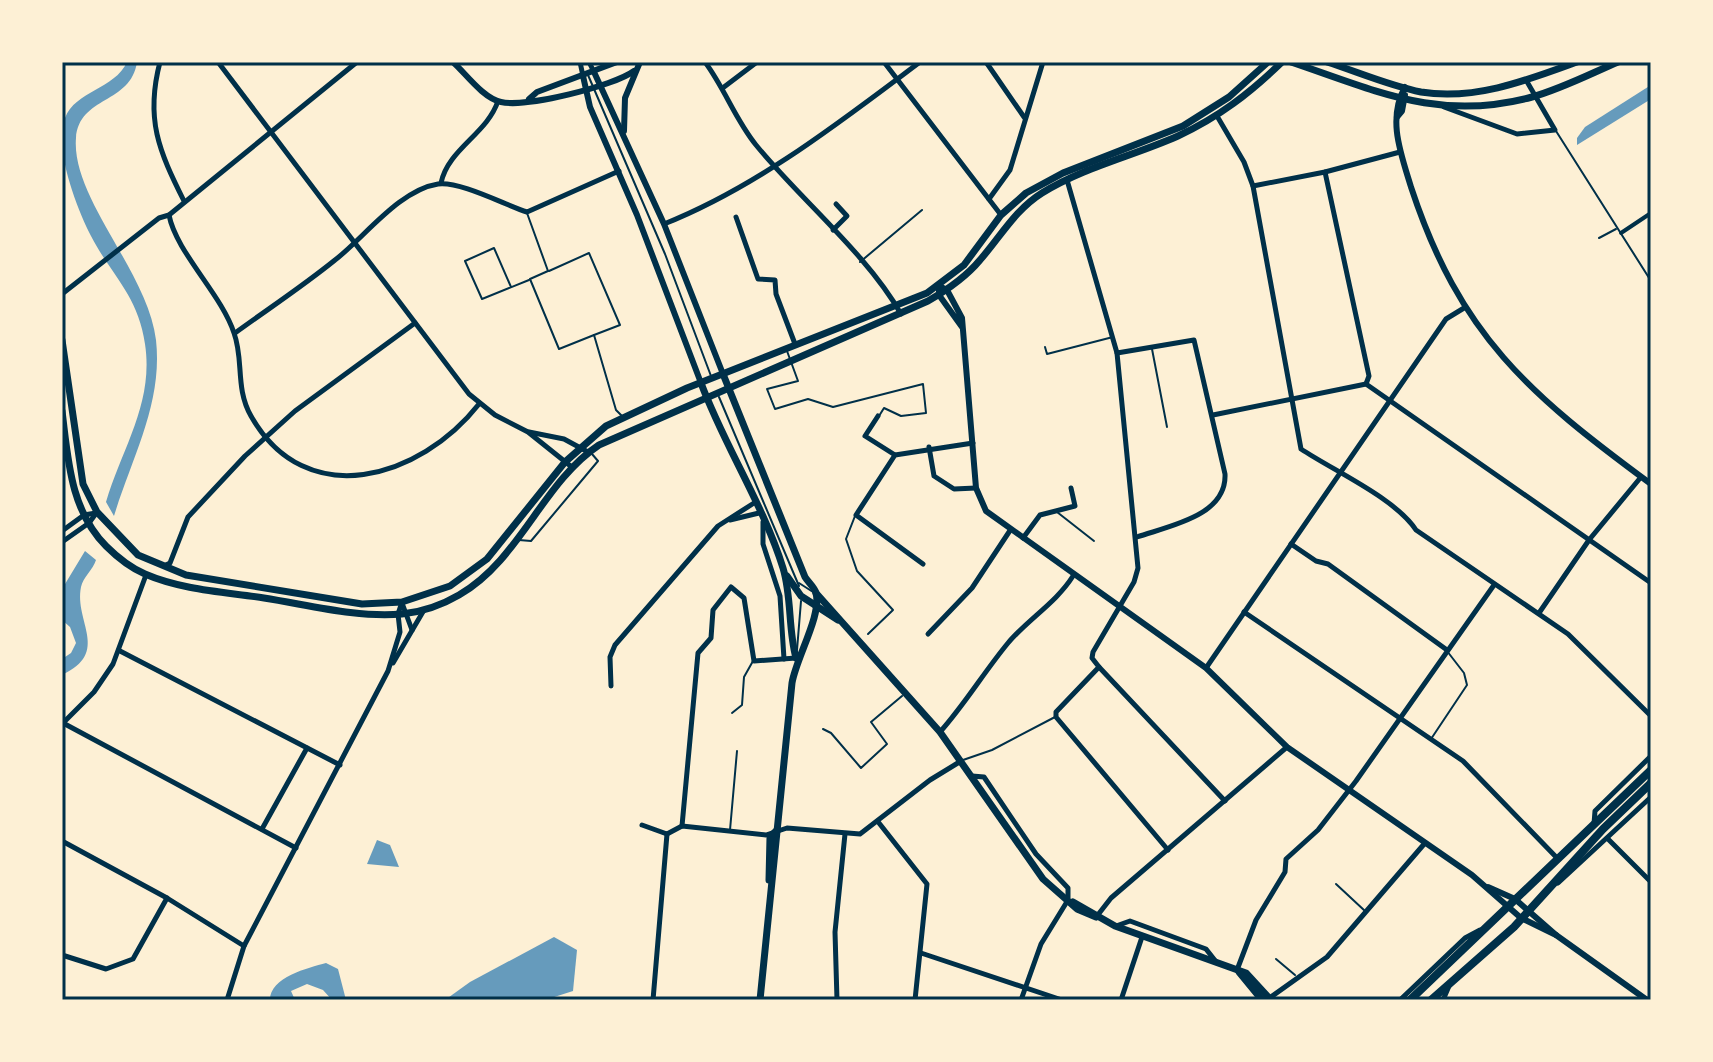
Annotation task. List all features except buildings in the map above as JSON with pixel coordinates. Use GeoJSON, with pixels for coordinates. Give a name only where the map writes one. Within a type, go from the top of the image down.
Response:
{"type":"FeatureCollection","features":[{"type":"Feature","properties":{"kind":"main road"},"geometry":{"type":"LineString","coordinates":[[62,340],[79,464],[97,512],[123,543],[161,568],[362,604],[402,602],[440,591],[487,559],[579,447],[623,417],[795,344],[939,295],[1001,215],[1026,193],[1053,178],[1193,120],[1244,86],[1268,62]]}},
{"type":"Feature","properties":{"kind":"main road"},"geometry":{"type":"LineString","coordinates":[[62,411],[71,477],[86,519],[106,546],[146,575],[181,585],[362,613],[403,614],[424,610],[473,585],[517,539],[588,452],[706,397],[791,362],[943,288],[977,264],[1024,207],[1067,179],[1175,137],[1217,116],[1240,101],[1282,62]]}},
{"type":"Feature","properties":{"kind":"main road"},"geometry":{"type":"LineString","coordinates":[[1291,62],[1402,100],[1444,107],[1495,104],[1536,96],[1618,62]]}},
{"type":"Feature","properties":{"kind":"main road"},"geometry":{"type":"LineString","coordinates":[[1327,62],[1405,87],[1445,93],[1484,90],[1526,80],[1577,62]]}},
{"type":"Feature","properties":{"kind":"main road"},"geometry":{"type":"LineString","coordinates":[[723,374],[805,577],[838,620],[954,747],[1025,858],[1085,914],[1237,970],[1251,977],[1268,999]]}},
{"type":"Feature","properties":{"kind":"main road"},"geometry":{"type":"LineString","coordinates":[[701,383],[784,571],[801,596],[838,620]]}},
{"type":"Feature","properties":{"kind":"main road"},"geometry":{"type":"LineString","coordinates":[[784,571],[792,609],[792,642],[796,658]]}},
{"type":"Feature","properties":{"kind":"main road"},"geometry":{"type":"LineString","coordinates":[[760,1000],[771,890],[770,837],[777,831],[796,658],[812,625],[816,593]]}},
{"type":"Feature","properties":{"kind":"main road"},"geometry":{"type":"LineString","coordinates":[[1410,1000],[1651,770]]}},
{"type":"Feature","properties":{"kind":"main road"},"geometry":{"type":"LineString","coordinates":[[1431,1000],[1521,918],[1651,783]]}},
{"type":"Feature","properties":{"kind":"street"},"geometry":{"type":"LineString","coordinates":[[160,62],[154,95],[155,134],[161,156],[184,201]]}},
{"type":"Feature","properties":{"kind":"street"},"geometry":{"type":"LineString","coordinates":[[218,62],[479,404],[528,432],[573,468]]}},
{"type":"Feature","properties":{"kind":"street"},"geometry":{"type":"LineString","coordinates":[[62,294],[159,218],[169,215],[357,62]]}},
{"type":"Feature","properties":{"kind":"street"},"geometry":{"type":"LineString","coordinates":[[453,62],[498,101],[593,89],[634,71]]}},
{"type":"Feature","properties":{"kind":"street"},"geometry":{"type":"LineString","coordinates":[[580,62],[588,74],[619,171],[701,383]]}},
{"type":"Feature","properties":{"kind":"street"},"geometry":{"type":"LineString","coordinates":[[589,62],[588,74],[593,89],[624,134],[664,224],[723,374]]}},
{"type":"Feature","properties":{"kind":"street"},"geometry":{"type":"LineString","coordinates":[[529,99],[537,92],[617,62]]}},
{"type":"Feature","properties":{"kind":"street"},"geometry":{"type":"LineString","coordinates":[[624,134],[624,102],[640,62]]}},
{"type":"Feature","properties":{"kind":"street"},"geometry":{"type":"LineString","coordinates":[[705,62],[724,87],[734,114],[898,310]]}},
{"type":"Feature","properties":{"kind":"street"},"geometry":{"type":"LineString","coordinates":[[724,87],[757,62]]}},
{"type":"Feature","properties":{"kind":"street"},"geometry":{"type":"LineString","coordinates":[[884,62],[1001,215]]}},
{"type":"Feature","properties":{"kind":"street"},"geometry":{"type":"LineString","coordinates":[[664,224],[729,198],[920,62]]}},
{"type":"Feature","properties":{"kind":"street"},"geometry":{"type":"LineString","coordinates":[[986,62],[1025,118]]}},
{"type":"Feature","properties":{"kind":"street"},"geometry":{"type":"LineString","coordinates":[[989,199],[1010,170],[1043,62]]}},
{"type":"Feature","properties":{"kind":"street"},"geometry":{"type":"LineString","coordinates":[[1444,107],[1517,134],[1555,130],[1526,80]]}},
{"type":"Feature","properties":{"kind":"street"},"geometry":{"type":"LineString","coordinates":[[1405,87],[1397,117],[1400,152],[1425,228],[1464,308],[1493,347],[1539,398],[1651,484]]}},
{"type":"Feature","properties":{"kind":"street"},"geometry":{"type":"LineString","coordinates":[[441,183],[448,163],[493,116],[498,101]]}},
{"type":"Feature","properties":{"kind":"street"},"geometry":{"type":"LineString","coordinates":[[1217,116],[1244,162],[1253,186],[1301,449],[1409,519],[1416,530],[1579,643],[1651,716]]}},
{"type":"Feature","properties":{"kind":"street"},"geometry":{"type":"LineString","coordinates":[[1253,186],[1325,172],[1400,152]]}},
{"type":"Feature","properties":{"kind":"street"},"geometry":{"type":"LineString","coordinates":[[235,333],[408,199],[441,183],[527,212],[619,171]]}},
{"type":"Feature","properties":{"kind":"street"},"geometry":{"type":"LineString","coordinates":[[1325,172],[1369,376],[1366,384]]}},
{"type":"Feature","properties":{"kind":"street"},"geometry":{"type":"LineString","coordinates":[[1067,179],[1117,353],[1138,575],[1092,658],[1225,801]]}},
{"type":"Feature","properties":{"kind":"street"},"geometry":{"type":"LineString","coordinates":[[833,230],[847,216],[836,204]]}},
{"type":"Feature","properties":{"kind":"street"},"geometry":{"type":"LineString","coordinates":[[1619,230],[1651,213]]}},
{"type":"Feature","properties":{"kind":"street"},"geometry":{"type":"LineString","coordinates":[[169,215],[235,333],[243,400],[266,440],[292,463],[324,474],[378,474],[423,452],[470,415],[479,404]]}},
{"type":"Feature","properties":{"kind":"street"},"geometry":{"type":"LineString","coordinates":[[736,217],[758,279],[775,280],[776,294],[795,344]]}},
{"type":"Feature","properties":{"kind":"street"},"geometry":{"type":"LineString","coordinates":[[943,288],[960,311],[976,488],[981,506],[1073,576],[1206,668],[1287,747],[1484,885],[1521,918],[1556,935]]}},
{"type":"Feature","properties":{"kind":"street"},"geometry":{"type":"LineString","coordinates":[[939,295],[962,327]]}},
{"type":"Feature","properties":{"kind":"street"},"geometry":{"type":"LineString","coordinates":[[1206,668],[1446,319],[1464,308]]}},
{"type":"Feature","properties":{"kind":"street"},"geometry":{"type":"LineString","coordinates":[[161,568],[170,563],[188,517],[245,456],[295,411],[415,323]]}},
{"type":"Feature","properties":{"kind":"street"},"geometry":{"type":"LineString","coordinates":[[1117,353],[1194,340],[1225,474],[1222,498],[1215,506],[1136,538]]}},
{"type":"Feature","properties":{"kind":"street"},"geometry":{"type":"LineString","coordinates":[[1213,415],[1366,384],[1651,583]]}},
{"type":"Feature","properties":{"kind":"street"},"geometry":{"type":"LineString","coordinates":[[878,416],[865,436],[895,455]]}},
{"type":"Feature","properties":{"kind":"street"},"geometry":{"type":"LineString","coordinates":[[528,432],[564,439],[588,452]]}},
{"type":"Feature","properties":{"kind":"street"},"geometry":{"type":"LineString","coordinates":[[923,564],[856,515],[895,455],[929,447],[973,443]]}},
{"type":"Feature","properties":{"kind":"street"},"geometry":{"type":"LineString","coordinates":[[929,447],[934,476],[954,489],[976,488]]}},
{"type":"Feature","properties":{"kind":"street"},"geometry":{"type":"LineString","coordinates":[[1539,613],[1589,540],[1641,477]]}},
{"type":"Feature","properties":{"kind":"street"},"geometry":{"type":"LineString","coordinates":[[1023,538],[1040,515],[1075,506],[1071,488]]}},
{"type":"Feature","properties":{"kind":"street"},"geometry":{"type":"LineString","coordinates":[[611,686],[610,657],[615,645],[718,526],[754,503]]}},
{"type":"Feature","properties":{"kind":"street"},"geometry":{"type":"LineString","coordinates":[[62,531],[97,512]]}},
{"type":"Feature","properties":{"kind":"street"},"geometry":{"type":"LineString","coordinates":[[729,520],[759,513]]}},
{"type":"Feature","properties":{"kind":"street"},"geometry":{"type":"LineString","coordinates":[[62,542],[86,519]]}},
{"type":"Feature","properties":{"kind":"street"},"geometry":{"type":"LineString","coordinates":[[763,522],[763,544],[780,596],[784,659]]}},
{"type":"Feature","properties":{"kind":"street"},"geometry":{"type":"LineString","coordinates":[[928,634],[972,588],[1011,529]]}},
{"type":"Feature","properties":{"kind":"street"},"geometry":{"type":"LineString","coordinates":[[1291,544],[1316,561],[1328,564],[1447,651]]}},
{"type":"Feature","properties":{"kind":"street"},"geometry":{"type":"LineString","coordinates":[[146,575],[120,651],[94,692],[62,723],[296,848]]}},
{"type":"Feature","properties":{"kind":"street"},"geometry":{"type":"LineString","coordinates":[[942,734],[1010,640],[1064,590],[1073,576]]}},
{"type":"Feature","properties":{"kind":"street"},"geometry":{"type":"LineString","coordinates":[[1237,970],[1256,920],[1285,872],[1286,859],[1318,830],[1494,585]]}},
{"type":"Feature","properties":{"kind":"street"},"geometry":{"type":"LineString","coordinates":[[682,826],[698,653],[711,638],[713,610],[731,587],[744,598],[754,661],[796,658]]}},
{"type":"Feature","properties":{"kind":"street"},"geometry":{"type":"LineString","coordinates":[[388,671],[400,632],[402,602]]}},
{"type":"Feature","properties":{"kind":"street"},"geometry":{"type":"LineString","coordinates":[[227,1000],[244,946],[388,671],[424,610]]}},
{"type":"Feature","properties":{"kind":"street"},"geometry":{"type":"LineString","coordinates":[[1244,612],[1463,761],[1558,859]]}},
{"type":"Feature","properties":{"kind":"street"},"geometry":{"type":"LineString","coordinates":[[403,614],[412,630]]}},
{"type":"Feature","properties":{"kind":"street"},"geometry":{"type":"LineString","coordinates":[[120,651],[340,765]]}},
{"type":"Feature","properties":{"kind":"street"},"geometry":{"type":"LineString","coordinates":[[1099,667],[1056,712],[1056,717],[1168,850]]}},
{"type":"Feature","properties":{"kind":"street"},"geometry":{"type":"LineString","coordinates":[[1096,917],[1111,898],[1287,747]]}},
{"type":"Feature","properties":{"kind":"street"},"geometry":{"type":"LineString","coordinates":[[262,829],[307,748]]}},
{"type":"Feature","properties":{"kind":"street"},"geometry":{"type":"LineString","coordinates":[[1594,825],[1595,811],[1651,756]]}},
{"type":"Feature","properties":{"kind":"street"},"geometry":{"type":"LineString","coordinates":[[642,825],[667,834],[682,826],[766,835],[787,828],[864,833],[959,758]]}},
{"type":"Feature","properties":{"kind":"street"},"geometry":{"type":"LineString","coordinates":[[972,776],[984,777],[1036,854],[1068,888],[1068,900],[1047,933],[1021,1000]]}},
{"type":"Feature","properties":{"kind":"street"},"geometry":{"type":"LineString","coordinates":[[1549,889],[1567,878],[1651,797]]}},
{"type":"Feature","properties":{"kind":"street"},"geometry":{"type":"LineString","coordinates":[[878,823],[927,884],[915,1000]]}},
{"type":"Feature","properties":{"kind":"street"},"geometry":{"type":"LineString","coordinates":[[653,1000],[667,834]]}},
{"type":"Feature","properties":{"kind":"street"},"geometry":{"type":"LineString","coordinates":[[837,1000],[835,932],[845,834]]}},
{"type":"Feature","properties":{"kind":"street"},"geometry":{"type":"LineString","coordinates":[[1608,839],[1651,882]]}},
{"type":"Feature","properties":{"kind":"street"},"geometry":{"type":"LineString","coordinates":[[62,841],[167,898],[244,946]]}},
{"type":"Feature","properties":{"kind":"street"},"geometry":{"type":"LineString","coordinates":[[1268,999],[1327,957],[1425,843]]}},
{"type":"Feature","properties":{"kind":"street"},"geometry":{"type":"LineString","coordinates":[[1484,885],[1515,899],[1556,935],[1647,1000]]}},
{"type":"Feature","properties":{"kind":"street"},"geometry":{"type":"LineString","coordinates":[[62,955],[106,969],[133,959],[167,898]]}},
{"type":"Feature","properties":{"kind":"street"},"geometry":{"type":"LineString","coordinates":[[1115,926],[1130,921],[1206,949],[1217,963]]}},
{"type":"Feature","properties":{"kind":"street"},"geometry":{"type":"LineString","coordinates":[[1400,1000],[1465,938],[1489,925]]}},
{"type":"Feature","properties":{"kind":"street"},"geometry":{"type":"LineString","coordinates":[[1121,1000],[1142,937]]}},
{"type":"Feature","properties":{"kind":"street"},"geometry":{"type":"LineString","coordinates":[[921,953],[1062,1000]]}},
{"type":"Feature","properties":{"kind":"street"},"geometry":{"type":"LineString","coordinates":[[1443,1000],[1452,979]]}},
{"type":"Feature","properties":{"kind":"lane"},"geometry":{"type":"LineString","coordinates":[[593,89],[665,254],[712,378]]}},
{"type":"Feature","properties":{"kind":"lane"},"geometry":{"type":"LineString","coordinates":[[1555,130],[1651,281]]}},
{"type":"Feature","properties":{"kind":"lane"},"geometry":{"type":"LineString","coordinates":[[860,262],[921,210]]}},
{"type":"Feature","properties":{"kind":"lane"},"geometry":{"type":"LineString","coordinates":[[527,212],[548,271]]}},
{"type":"Feature","properties":{"kind":"lane"},"geometry":{"type":"LineString","coordinates":[[1599,238],[1619,230]]}},
{"type":"Feature","properties":{"kind":"lane"},"geometry":{"type":"LineString","coordinates":[[511,287],[494,248],[465,261],[482,299],[511,287],[530,279],[589,253],[620,325],[559,349],[530,279]]}},
{"type":"Feature","properties":{"kind":"lane"},"geometry":{"type":"LineString","coordinates":[[594,335],[616,410],[623,417]]}},
{"type":"Feature","properties":{"kind":"lane"},"geometry":{"type":"LineString","coordinates":[[1045,347],[1047,354],[1113,337]]}},
{"type":"Feature","properties":{"kind":"lane"},"geometry":{"type":"LineString","coordinates":[[1152,347],[1167,427]]}},
{"type":"Feature","properties":{"kind":"lane"},"geometry":{"type":"LineString","coordinates":[[786,348],[798,381],[767,389],[775,409],[808,399],[833,407],[923,384],[926,413],[901,416],[884,408],[878,416]]}},
{"type":"Feature","properties":{"kind":"lane"},"geometry":{"type":"LineString","coordinates":[[717,393],[798,582],[801,596],[796,658]]}},
{"type":"Feature","properties":{"kind":"lane"},"geometry":{"type":"LineString","coordinates":[[507,534],[531,541],[593,466],[597,456],[588,452]]}},
{"type":"Feature","properties":{"kind":"lane"},"geometry":{"type":"LineString","coordinates":[[1055,511],[1094,541]]}},
{"type":"Feature","properties":{"kind":"lane"},"geometry":{"type":"LineString","coordinates":[[856,515],[846,539],[854,566],[893,610],[868,634]]}},
{"type":"Feature","properties":{"kind":"lane"},"geometry":{"type":"LineString","coordinates":[[798,582],[816,593]]}},
{"type":"Feature","properties":{"kind":"lane"},"geometry":{"type":"LineString","coordinates":[[1430,740],[1467,685],[1464,673],[1447,651]]}},
{"type":"Feature","properties":{"kind":"lane"},"geometry":{"type":"LineString","coordinates":[[732,713],[742,705],[744,677],[754,661]]}},
{"type":"Feature","properties":{"kind":"lane"},"geometry":{"type":"LineString","coordinates":[[823,729],[831,733],[861,768],[887,744],[871,722],[906,693]]}},
{"type":"Feature","properties":{"kind":"lane"},"geometry":{"type":"LineString","coordinates":[[959,758],[992,750],[1056,717]]}},
{"type":"Feature","properties":{"kind":"lane"},"geometry":{"type":"LineString","coordinates":[[730,831],[737,751]]}},
{"type":"Feature","properties":{"kind":"lane"},"geometry":{"type":"LineString","coordinates":[[1336,884],[1366,912]]}},
{"type":"Feature","properties":{"kind":"lane"},"geometry":{"type":"LineString","coordinates":[[1276,959],[1299,978]]}},
{"type":"Feature","properties":{"kind":"water"},"geometry":{"type":"Polygon","coordinates":[[[127,62],[137,62],[133,76],[125,86],[86,114],[79,124],[76,138],[85,185],[139,288],[156,340],[157,363],[151,408],[114,516],[106,502],[141,406],[147,366],[145,344],[130,299],[99,250],[79,210],[64,161],[62,130],[70,109],[114,78],[127,62]]]}},
{"type":"Feature","properties":{"kind":"water"},"geometry":{"type":"Polygon","coordinates":[[[1651,85],[1651,99],[1577,145],[1577,138],[1585,127],[1651,85]]]}},
{"type":"Feature","properties":{"kind":"water"},"geometry":{"type":"Polygon","coordinates":[[[85,551],[96,560],[81,587],[80,600],[88,646],[77,666],[62,675],[62,659],[71,653],[76,643],[70,627],[62,620],[62,589],[85,551]]]}},
{"type":"Feature","properties":{"kind":"water"},"geometry":{"type":"Polygon","coordinates":[[[377,840],[390,845],[399,867],[367,864],[377,840]]]}},
{"type":"Feature","properties":{"kind":"water"},"geometry":{"type":"Polygon","coordinates":[[[554,937],[577,950],[573,991],[548,999],[445,1000],[470,982],[554,937]]]}},
{"type":"Feature","properties":{"kind":"water"},"geometry":{"type":"Polygon","coordinates":[[[326,963],[338,969],[346,1000],[332,1000],[323,990],[307,984],[291,991],[295,1000],[270,1000],[276,985],[283,980],[326,963]]]}}]}
